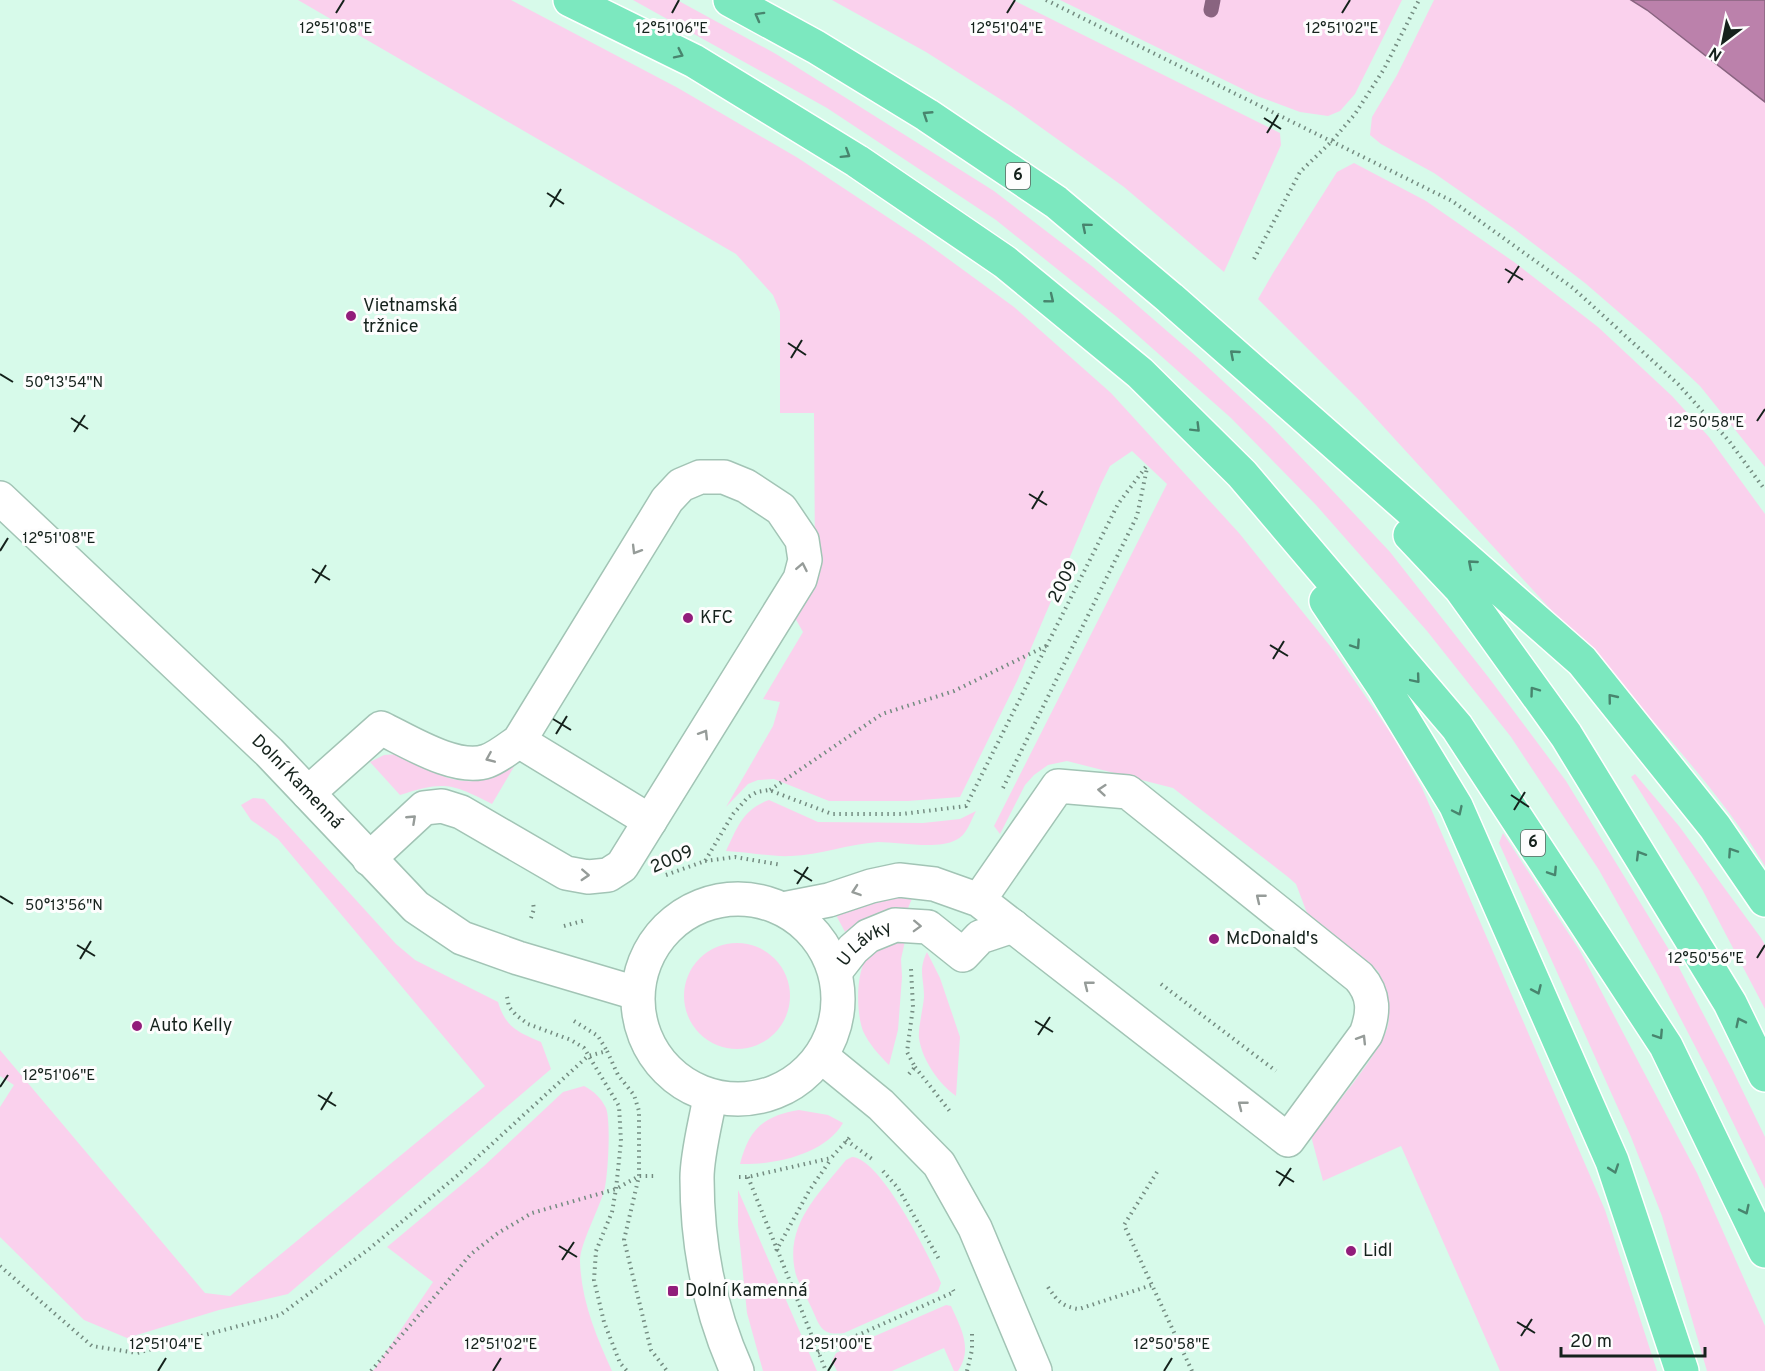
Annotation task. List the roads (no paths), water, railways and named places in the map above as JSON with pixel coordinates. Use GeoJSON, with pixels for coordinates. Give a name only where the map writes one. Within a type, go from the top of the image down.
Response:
{"type":"FeatureCollection","features":[{"type":"Feature","properties":{"kind":"highway","name":"6"},"geometry":{"type":"LineString","coordinates":[[570,0],[694,61],[856,160],[1005,262],[1140,373],[1242,474],[1457,727],[1666,1046],[1765,1251]]}},
{"type":"Feature","properties":{"kind":"highway","name":"6"},"geometry":{"type":"LineString","coordinates":[[730,0],[816,46],[1056,201],[1278,393],[1461,589],[1566,735],[1730,1003],[1765,1075]]}},
{"type":"Feature","properties":{"kind":"highway"},"geometry":{"type":"LineString","coordinates":[[1278,393],[1582,661],[1715,827],[1765,900]]}},
{"type":"Feature","properties":{"kind":"highway"},"geometry":{"type":"LineString","coordinates":[[1242,474],[1383,686],[1456,806],[1612,1161],[1682,1371]]}},
{"type":"Feature","properties":{"kind":"street"},"geometry":{"type":"LineString","coordinates":[[308,793],[381,728],[448,759],[466,764],[486,762],[519,741],[667,500],[681,485],[700,477],[724,477],[746,486],[781,509],[802,540],[805,560],[800,579],[622,866],[608,875],[588,877],[566,873],[461,812],[442,806],[423,808],[369,859]]}},
{"type":"Feature","properties":{"kind":"street","name":"Dolní Kamenná"},"geometry":{"type":"LineString","coordinates":[[0,498],[269,752],[416,907],[462,938],[518,958],[636,993]]}},
{"type":"Feature","properties":{"kind":"street"},"geometry":{"type":"LineString","coordinates":[[519,741],[650,821]]}},
{"type":"Feature","properties":{"kind":"street"},"geometry":{"type":"LineString","coordinates":[[783,909],[829,900],[871,886],[899,880],[934,884],[979,900],[1288,1140],[1329,1087],[1366,1034],[1372,1020],[1372,1003],[1368,987],[1359,977],[1128,792],[1058,786],[979,900]]}},
{"type":"Feature","properties":{"kind":"street"},"geometry":{"type":"LineString","coordinates":[[722,899],[757,900],[783,909],[806,925],[824,946],[835,972],[838,1000],[834,1027],[821,1056],[800,1078],[772,1094],[742,1100],[710,1096],[680,1082],[655,1057],[640,1027],[636,993],[644,959],[663,930],[690,909],[722,899]]}},
{"type":"Feature","properties":{"kind":"street","name":"U Lávky"},"geometry":{"type":"LineString","coordinates":[[835,972],[868,936],[895,925],[928,927],[963,955],[980,937],[1013,926]]}},
{"type":"Feature","properties":{"kind":"street"},"geometry":{"type":"LineString","coordinates":[[821,1056],[882,1105],[939,1164],[975,1228],[1035,1371]]}},
{"type":"Feature","properties":{"kind":"street"},"geometry":{"type":"LineString","coordinates":[[710,1096],[697,1177],[703,1261],[723,1338],[737,1371]]}},
{"type":"Feature","properties":{"kind":"waterway"},"geometry":{"type":"LineString","coordinates":[[1211,10],[1213,0]]}},
{"type":"Feature","properties":{"kind":"place","name":"Vietnamská tržnice"},"geometry":{"type":"Point","coordinates":[351,316]}},
{"type":"Feature","properties":{"kind":"place","name":"KFC"},"geometry":{"type":"Point","coordinates":[688,618]}},
{"type":"Feature","properties":{"kind":"place","name":"McDonald's"},"geometry":{"type":"Point","coordinates":[1214,939]}},
{"type":"Feature","properties":{"kind":"place","name":"Auto Kelly"},"geometry":{"type":"Point","coordinates":[137,1026]}},
{"type":"Feature","properties":{"kind":"place","name":"Lidl"},"geometry":{"type":"Point","coordinates":[1351,1251]}},
{"type":"Feature","properties":{"kind":"place","name":"Dolní Kamenná"},"geometry":{"type":"Point","coordinates":[673,1291]}}]}
